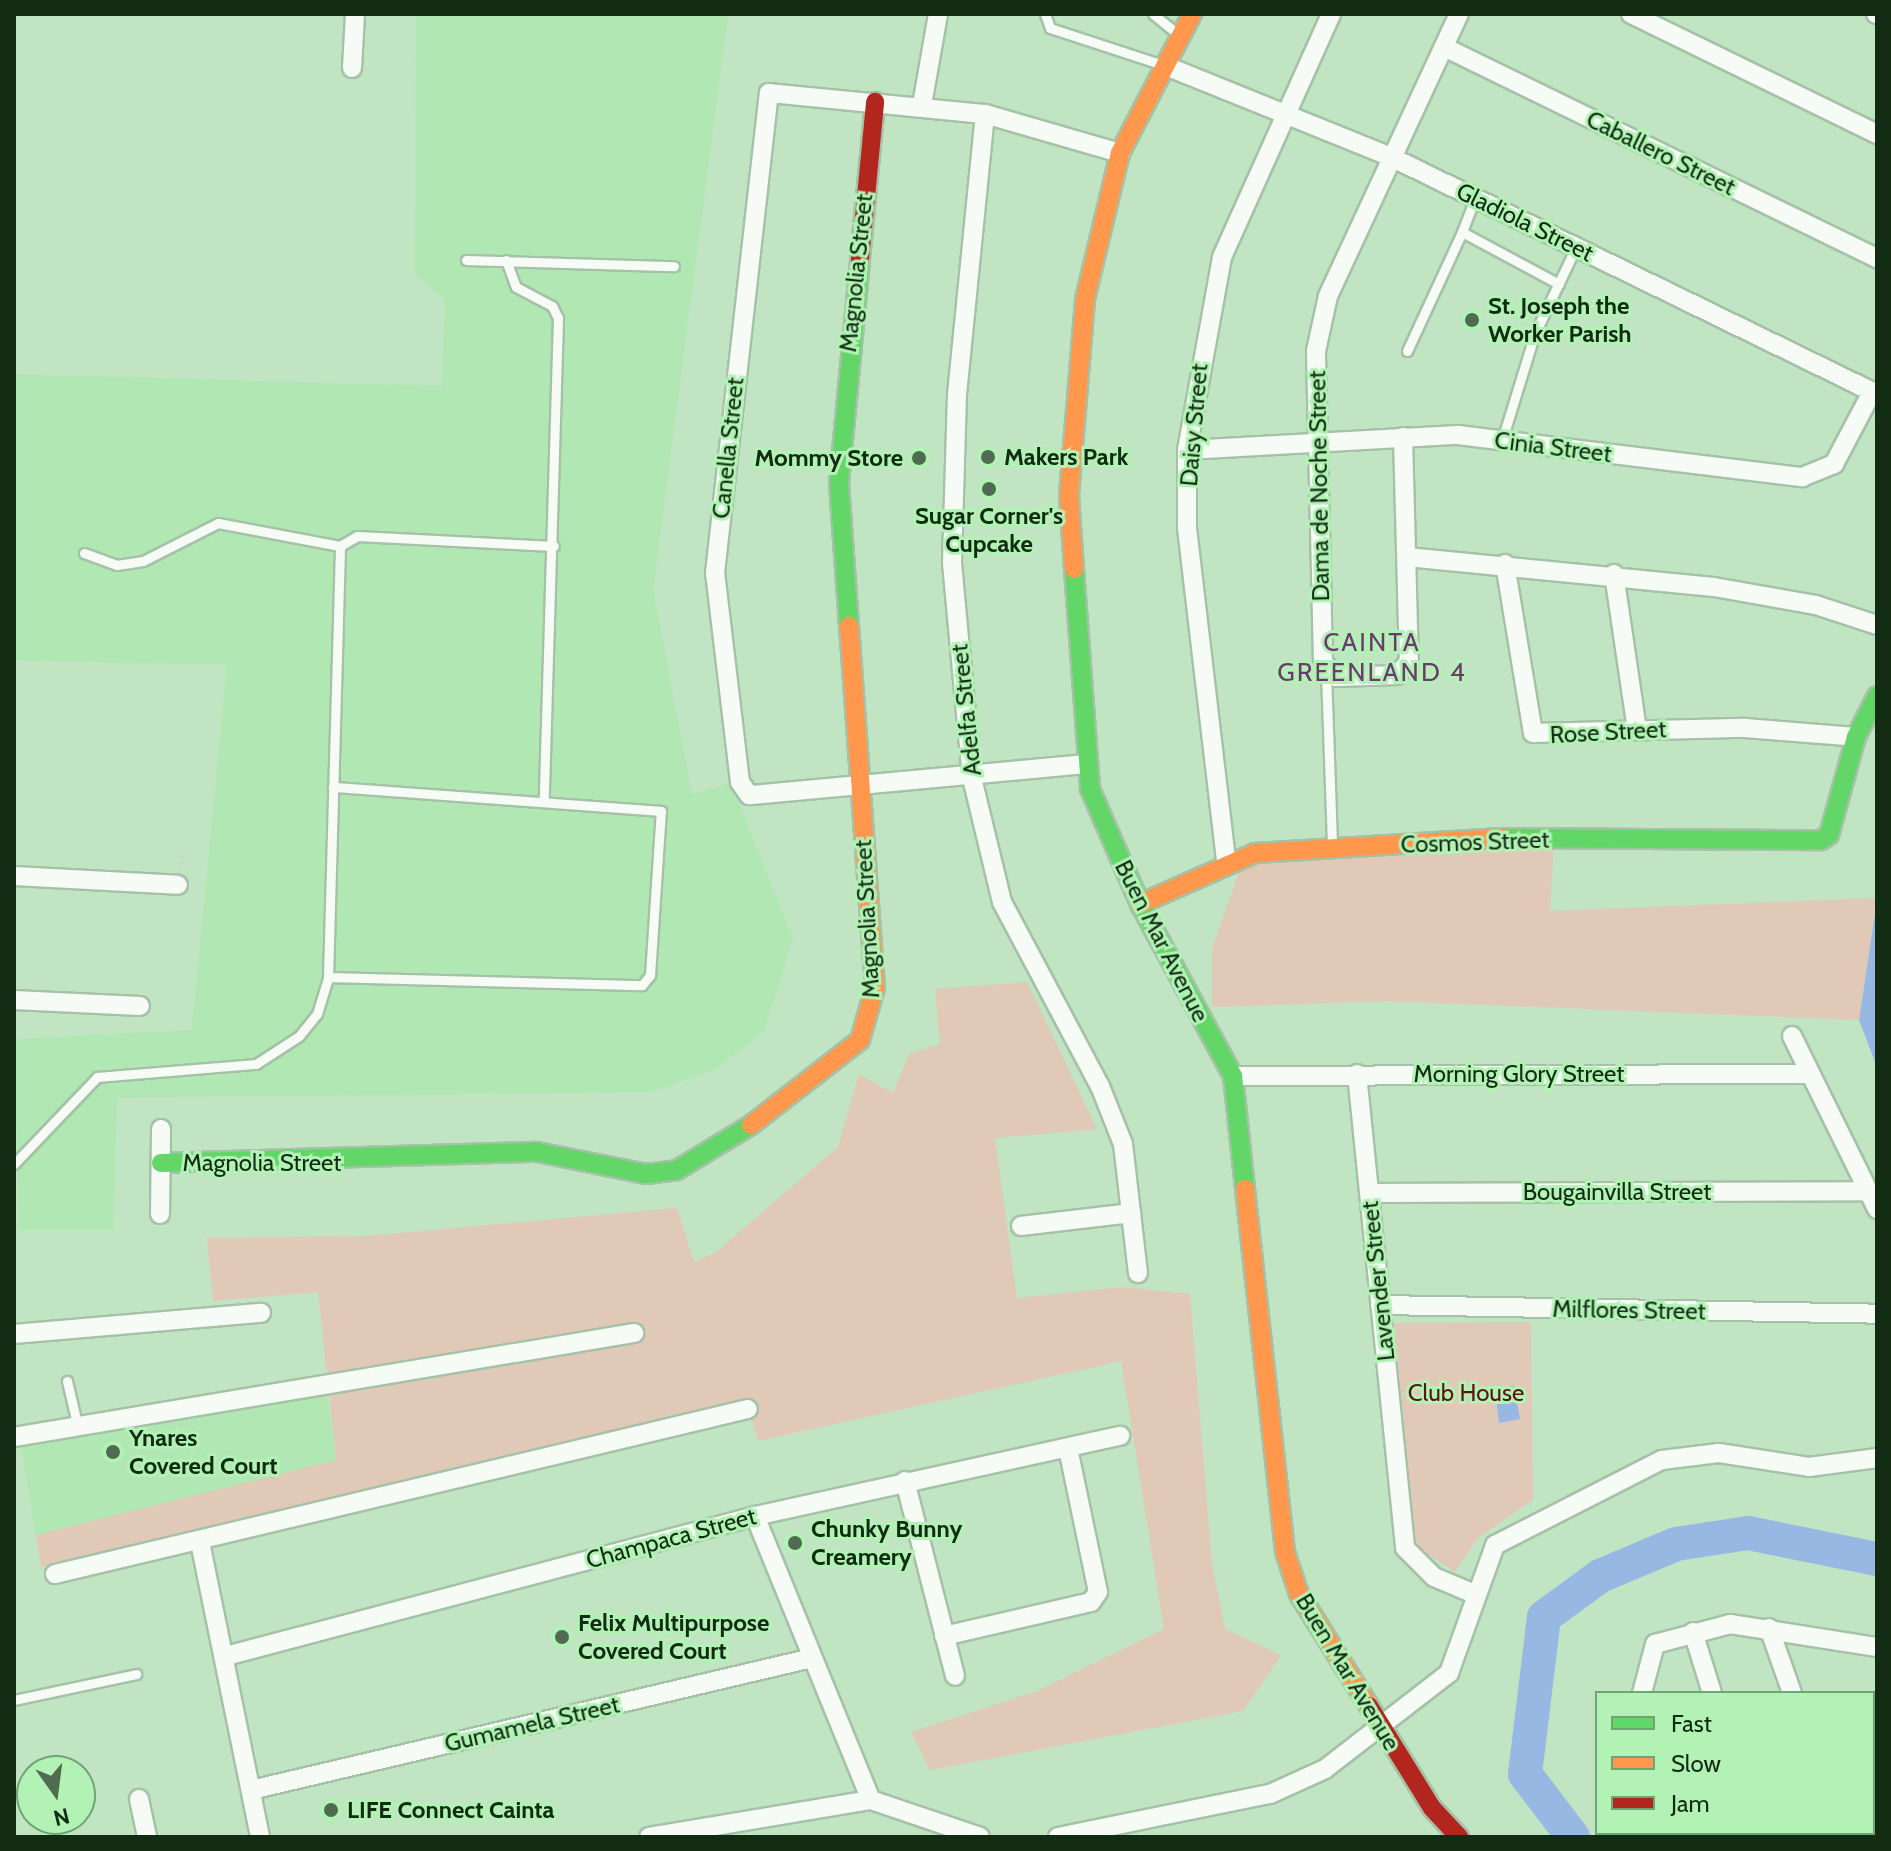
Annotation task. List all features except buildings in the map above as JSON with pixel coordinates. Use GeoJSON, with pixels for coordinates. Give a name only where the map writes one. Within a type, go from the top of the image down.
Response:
{"type":"FeatureCollection","features":[{"type":"Feature","properties":{"kind":"street"},"geometry":{"type":"LineString","coordinates":[[352,68],[355,14]]}},
{"type":"Feature","properties":{"kind":"street"},"geometry":{"type":"LineString","coordinates":[[922,105],[938,14]]}},
{"type":"Feature","properties":{"kind":"street","name":"Buen Mar Avenue"},"geometry":{"type":"LineString","coordinates":[[1192,14],[1120,153],[1085,299],[1073,431],[1070,510],[1086,764],[1094,806],[1140,904],[1233,1076],[1285,1552],[1299,1594],[1381,1730],[1459,1837]]}},
{"type":"Feature","properties":{"kind":"street","name":"Daisy Street"},"geometry":{"type":"LineString","coordinates":[[1226,860],[1188,542],[1187,450],[1222,257],[1331,14]]}},
{"type":"Feature","properties":{"kind":"street","name":"Dama de Noche Street"},"geometry":{"type":"LineString","coordinates":[[1326,672],[1316,351],[1328,296],[1389,156],[1459,14]]}},
{"type":"Feature","properties":{"kind":"street"},"geometry":{"type":"LineString","coordinates":[[1631,14],[1877,134]]}},
{"type":"Feature","properties":{"kind":"street","name":"Caballero Street"},"geometry":{"type":"LineString","coordinates":[[1444,47],[1877,258]]}},
{"type":"Feature","properties":{"kind":"street","name":"Gladiola Street"},"geometry":{"type":"LineString","coordinates":[[1166,66],[1389,156],[1875,393]]}},
{"type":"Feature","properties":{"kind":"street","name":"Canella Street"},"geometry":{"type":"LineString","coordinates":[[860,788],[749,795],[740,782],[715,573],[765,98],[776,90],[875,102]]}},
{"type":"Feature","properties":{"kind":"street"},"geometry":{"type":"LineString","coordinates":[[875,102],[985,114],[1120,153]]}},
{"type":"Feature","properties":{"kind":"street","name":"Magnolia Street"},"geometry":{"type":"LineString","coordinates":[[161,1163],[537,1152],[646,1174],[702,1160],[860,1040],[875,988],[839,483],[875,102]]}},
{"type":"Feature","properties":{"kind":"street","name":"Adelfa Street"},"geometry":{"type":"LineString","coordinates":[[985,114],[957,394],[952,563],[972,778],[1002,902],[1100,1086],[1123,1144],[1138,1273]]}},
{"type":"Feature","properties":{"kind":"street","name":"Cinia Street"},"geometry":{"type":"LineString","coordinates":[[1187,450],[1403,437],[1502,440],[1802,477],[1834,464],[1875,393]]}},
{"type":"Feature","properties":{"kind":"street"},"geometry":{"type":"LineString","coordinates":[[1326,672],[1405,671],[1407,557],[1403,437]]}},
{"type":"Feature","properties":{"kind":"street"},"geometry":{"type":"LineString","coordinates":[[1407,557],[1614,574],[1816,605],[1877,625]]}},
{"type":"Feature","properties":{"kind":"street","name":"Rose Street"},"geometry":{"type":"LineString","coordinates":[[1505,564],[1533,733],[1637,730],[1856,737]]}},
{"type":"Feature","properties":{"kind":"street"},"geometry":{"type":"LineString","coordinates":[[1614,574],[1637,730]]}},
{"type":"Feature","properties":{"kind":"street"},"geometry":{"type":"LineString","coordinates":[[1856,737],[1877,696]]}},
{"type":"Feature","properties":{"kind":"street","name":"Cosmos Street"},"geometry":{"type":"LineString","coordinates":[[1140,904],[1226,860],[1332,849],[1488,838],[1821,840],[1829,835],[1856,737]]}},
{"type":"Feature","properties":{"kind":"street"},"geometry":{"type":"LineString","coordinates":[[860,788],[1086,764]]}},
{"type":"Feature","properties":{"kind":"street"},"geometry":{"type":"LineString","coordinates":[[14,876],[178,885]]}},
{"type":"Feature","properties":{"kind":"street"},"geometry":{"type":"LineString","coordinates":[[14,1000],[140,1006]]}},
{"type":"Feature","properties":{"kind":"street"},"geometry":{"type":"LineString","coordinates":[[1792,1036],[1805,1074],[1864,1191],[1877,1209]]}},
{"type":"Feature","properties":{"kind":"street","name":"Lavender Street"},"geometry":{"type":"LineString","coordinates":[[1357,1074],[1405,1548],[1434,1577],[1472,1593]]}},
{"type":"Feature","properties":{"kind":"street","name":"Morning Glory Street"},"geometry":{"type":"LineString","coordinates":[[1233,1076],[1805,1074]]}},
{"type":"Feature","properties":{"kind":"street"},"geometry":{"type":"LineString","coordinates":[[160,1214],[161,1129]]}},
{"type":"Feature","properties":{"kind":"street","name":"Bougainvilla Street"},"geometry":{"type":"LineString","coordinates":[[1370,1193],[1864,1191]]}},
{"type":"Feature","properties":{"kind":"street"},"geometry":{"type":"LineString","coordinates":[[1021,1226],[1131,1213]]}},
{"type":"Feature","properties":{"kind":"street","name":"Milflores Street"},"geometry":{"type":"LineString","coordinates":[[1380,1305],[1877,1314]]}},
{"type":"Feature","properties":{"kind":"street"},"geometry":{"type":"LineString","coordinates":[[14,1334],[261,1313]]}},
{"type":"Feature","properties":{"kind":"street"},"geometry":{"type":"LineString","coordinates":[[14,1437],[634,1333]]}},
{"type":"Feature","properties":{"kind":"street"},"geometry":{"type":"LineString","coordinates":[[55,1574],[200,1542],[748,1409]]}},
{"type":"Feature","properties":{"kind":"street","name":"Champaca Street"},"geometry":{"type":"LineString","coordinates":[[226,1656],[755,1516],[1120,1436]]}},
{"type":"Feature","properties":{"kind":"street"},"geometry":{"type":"LineString","coordinates":[[944,1636],[1091,1602],[1098,1592],[1068,1449]]}},
{"type":"Feature","properties":{"kind":"street"},"geometry":{"type":"LineString","coordinates":[[1058,1837],[1270,1794],[1381,1730],[1449,1673],[1472,1593],[1495,1545],[1514,1532],[1662,1460],[1719,1453],[1809,1467],[1877,1458]]}},
{"type":"Feature","properties":{"kind":"street"},"geometry":{"type":"LineString","coordinates":[[905,1481],[955,1676]]}},
{"type":"Feature","properties":{"kind":"street"},"geometry":{"type":"LineString","coordinates":[[755,1516],[871,1800]]}},
{"type":"Feature","properties":{"kind":"street"},"geometry":{"type":"LineString","coordinates":[[200,1542],[226,1656],[260,1837]]}},
{"type":"Feature","properties":{"kind":"street"},"geometry":{"type":"LineString","coordinates":[[1643,1691],[1655,1644],[1730,1624],[1877,1647]]}},
{"type":"Feature","properties":{"kind":"street"},"geometry":{"type":"LineString","coordinates":[[1769,1628],[1791,1691]]}},
{"type":"Feature","properties":{"kind":"street"},"geometry":{"type":"LineString","coordinates":[[1693,1632],[1711,1691]]}},
{"type":"Feature","properties":{"kind":"street","name":"Gumamela Street"},"geometry":{"type":"LineString","coordinates":[[251,1790],[812,1658]]}},
{"type":"Feature","properties":{"kind":"street"},"geometry":{"type":"LineString","coordinates":[[139,1799],[147,1837]]}},
{"type":"Feature","properties":{"kind":"street"},"geometry":{"type":"LineString","coordinates":[[649,1837],[871,1800],[980,1837]]}},
{"type":"Feature","properties":{"kind":"lane"},"geometry":{"type":"LineString","coordinates":[[1045,14],[1050,28],[1166,66]]}},
{"type":"Feature","properties":{"kind":"lane"},"geometry":{"type":"LineString","coordinates":[[1153,14],[1181,37]]}},
{"type":"Feature","properties":{"kind":"lane"},"geometry":{"type":"LineString","coordinates":[[1407,351],[1475,198]]}},
{"type":"Feature","properties":{"kind":"lane"},"geometry":{"type":"LineString","coordinates":[[1462,232],[1559,284]]}},
{"type":"Feature","properties":{"kind":"lane"},"geometry":{"type":"LineString","coordinates":[[1502,440],[1535,333],[1576,247]]}},
{"type":"Feature","properties":{"kind":"lane"},"geometry":{"type":"LineString","coordinates":[[466,260],[674,266]]}},
{"type":"Feature","properties":{"kind":"lane"},"geometry":{"type":"LineString","coordinates":[[506,260],[516,287],[552,306],[558,318],[554,546],[544,800]]}},
{"type":"Feature","properties":{"kind":"lane"},"geometry":{"type":"LineString","coordinates":[[84,553],[117,565],[143,561],[218,523],[340,546],[357,536],[554,546]]}},
{"type":"Feature","properties":{"kind":"lane"},"geometry":{"type":"LineString","coordinates":[[14,1164],[97,1077],[256,1064],[275,1056],[317,1014],[328,977],[340,546]]}},
{"type":"Feature","properties":{"kind":"lane"},"geometry":{"type":"LineString","coordinates":[[1326,672],[1332,849]]}},
{"type":"Feature","properties":{"kind":"lane"},"geometry":{"type":"LineString","coordinates":[[328,977],[642,985],[650,975],[661,811],[544,800],[333,787]]}},
{"type":"Feature","properties":{"kind":"lane"},"geometry":{"type":"LineString","coordinates":[[67,1381],[78,1428]]}},
{"type":"Feature","properties":{"kind":"lane"},"geometry":{"type":"LineString","coordinates":[[14,1700],[136,1674]]}},
{"type":"Feature","properties":{"kind":"shaded area"},"geometry":{"type":"Polygon","coordinates":[[[416,14],[728,14],[653,590],[692,794],[731,783],[793,938],[764,1032],[714,1070],[652,1092],[117,1098],[113,1230],[19,1230],[14,1039],[192,1030],[227,665],[14,660],[14,374],[442,386],[445,300],[415,274],[416,14]]]}},
{"type":"Feature","properties":{"kind":"shaded area"},"geometry":{"type":"Polygon","coordinates":[[[327,1395],[336,1461],[36,1535],[19,1433],[327,1395]]]}},
{"type":"Feature","properties":{"kind":"green space"},"geometry":{"type":"Polygon","coordinates":[[[1554,845],[1550,911],[1877,898],[1859,1020],[1386,1001],[1212,1007],[1212,948],[1242,863],[1554,845]]]}},
{"type":"Feature","properties":{"kind":"green space"},"geometry":{"type":"Polygon","coordinates":[[[1027,982],[1097,1129],[995,1138],[1017,1298],[1123,1287],[1190,1294],[1212,1564],[1225,1629],[1281,1655],[1243,1711],[930,1770],[911,1732],[1037,1691],[1164,1629],[1121,1361],[758,1441],[745,1399],[41,1567],[36,1535],[336,1460],[318,1292],[213,1301],[207,1238],[367,1236],[677,1208],[694,1262],[715,1253],[838,1147],[859,1074],[893,1093],[909,1054],[940,1044],[935,989],[1027,982]]]}},
{"type":"Feature","properties":{"kind":"green space","name":"Club House"},"geometry":{"type":"Polygon","coordinates":[[[1531,1322],[1533,1500],[1478,1538],[1455,1572],[1416,1546],[1394,1323],[1531,1322]]]}},
{"type":"Feature","properties":{"kind":"water"},"geometry":{"type":"Polygon","coordinates":[[[1877,900],[1877,1067],[1859,1020],[1877,900]]]}},
{"type":"Feature","properties":{"kind":"water"},"geometry":{"type":"Polygon","coordinates":[[[1514,1386],[1520,1419],[1499,1423],[1495,1389],[1514,1386]]]}},
{"type":"Feature","properties":{"kind":"waterway"},"geometry":{"type":"LineString","coordinates":[[1573,1837],[1525,1774],[1544,1617],[1600,1576],[1676,1544],[1748,1533],[1877,1559]]}},
{"type":"Feature","properties":{"kind":"traffic: fast"},"geometry":{"type":"LineString","coordinates":[[849,626],[839,483],[860,259]]}},
{"type":"Feature","properties":{"kind":"traffic: fast"},"geometry":{"type":"LineString","coordinates":[[1074,569],[1090,789],[1140,904],[1233,1076],[1245,1189]]}},
{"type":"Feature","properties":{"kind":"traffic: fast"},"geometry":{"type":"LineString","coordinates":[[1502,838],[1821,840],[1829,835],[1856,737],[1877,696]]}},
{"type":"Feature","properties":{"kind":"traffic: fast"},"geometry":{"type":"LineString","coordinates":[[161,1163],[537,1152],[646,1174],[677,1170],[751,1125]]}},
{"type":"Feature","properties":{"kind":"traffic: slow"},"geometry":{"type":"LineString","coordinates":[[1074,569],[1069,495],[1085,299],[1120,153],[1192,14]]}},
{"type":"Feature","properties":{"kind":"traffic: slow"},"geometry":{"type":"LineString","coordinates":[[751,1125],[860,1040],[875,988],[849,626]]}},
{"type":"Feature","properties":{"kind":"traffic: slow"},"geometry":{"type":"LineString","coordinates":[[1140,904],[1255,853],[1502,838]]}},
{"type":"Feature","properties":{"kind":"traffic: slow"},"geometry":{"type":"LineString","coordinates":[[1245,1189],[1285,1552],[1299,1594],[1369,1706]]}},
{"type":"Feature","properties":{"kind":"traffic: jam"},"geometry":{"type":"LineString","coordinates":[[860,259],[875,102]]}},
{"type":"Feature","properties":{"kind":"traffic: jam"},"geometry":{"type":"LineString","coordinates":[[1369,1706],[1432,1808],[1459,1837]]}},
{"type":"Feature","properties":{"kind":"place","name":"St. Joseph the Worker Parish"},"geometry":{"type":"Point","coordinates":[1472,320]}},
{"type":"Feature","properties":{"kind":"place","name":"Makers Park"},"geometry":{"type":"Point","coordinates":[988,457]}},
{"type":"Feature","properties":{"kind":"place","name":"Mommy Store"},"geometry":{"type":"Point","coordinates":[919,458]}},
{"type":"Feature","properties":{"kind":"place","name":"Sugar Corner's Cupcake"},"geometry":{"type":"Point","coordinates":[989,489]}},
{"type":"Feature","properties":{"kind":"place","name":"Ynares Covered Court"},"geometry":{"type":"Point","coordinates":[113,1452]}},
{"type":"Feature","properties":{"kind":"place","name":"Chunky Bunny Creamery"},"geometry":{"type":"Point","coordinates":[795,1543]}},
{"type":"Feature","properties":{"kind":"place","name":"Felix Multipurpose Covered Court"},"geometry":{"type":"Point","coordinates":[562,1637]}},
{"type":"Feature","properties":{"kind":"place","name":"LIFE Connect Cainta"},"geometry":{"type":"Point","coordinates":[331,1810]}},
{"type":"Feature","properties":{"kind":"district","name":"CAINTA GREENLAND 4"},"geometry":{"type":"Point","coordinates":[1372,658]}}]}
